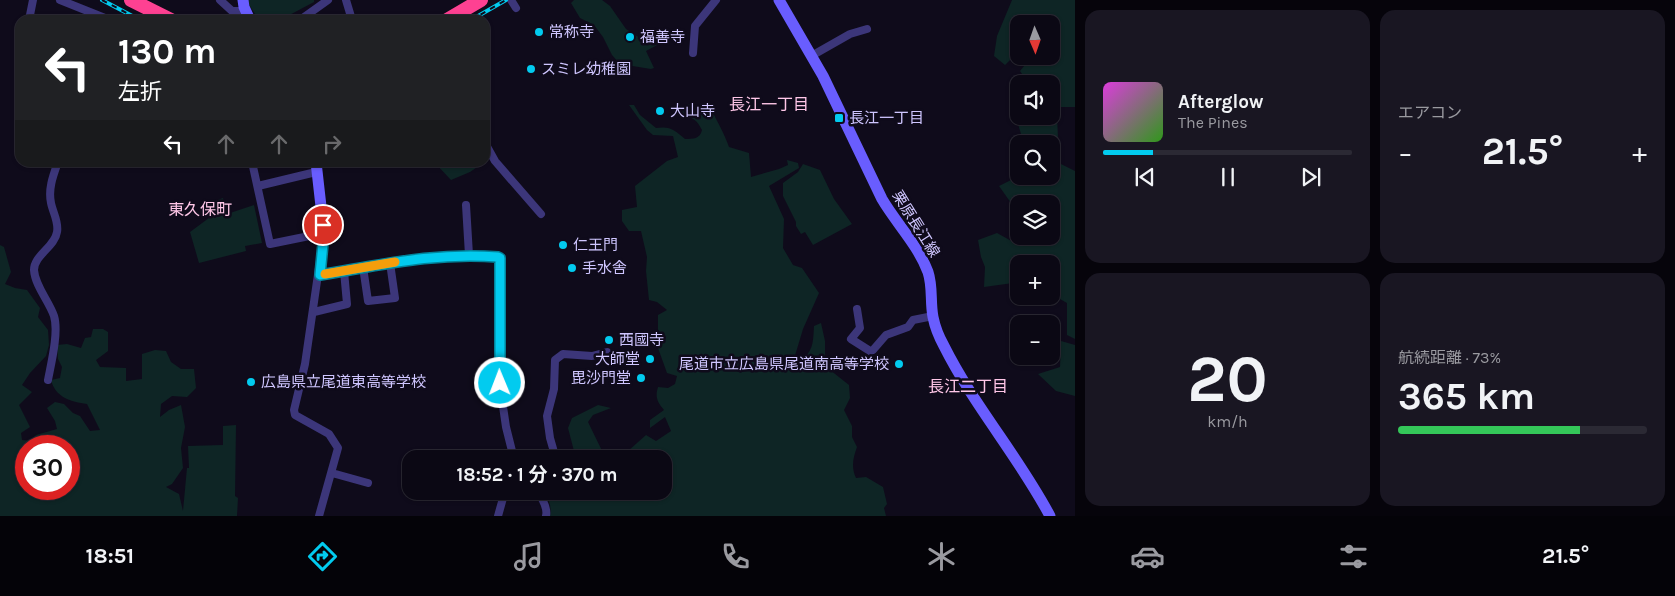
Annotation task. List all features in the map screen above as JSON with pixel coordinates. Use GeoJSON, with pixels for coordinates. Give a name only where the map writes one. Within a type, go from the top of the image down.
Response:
{"type":"FeatureCollection","features":[{"type":"Feature","properties":{"kind":"highway"},"geometry":{"type":"LineString","coordinates":[[131,0],[145,3],[163,15]]}},
{"type":"Feature","properties":{"kind":"highway"},"geometry":{"type":"LineString","coordinates":[[455,15],[481,0]]}},
{"type":"Feature","properties":{"kind":"main road","name":"栗原長江線"},"geometry":{"type":"LineString","coordinates":[[779,0],[813,55],[882,199],[927,270],[930,280],[933,316],[944,346],[967,388],[1034,486],[1050,516]]}},
{"type":"Feature","properties":{"kind":"main road"},"geometry":{"type":"LineString","coordinates":[[316,167],[324,233]]}},
{"type":"Feature","properties":{"kind":"street"},"geometry":{"type":"LineString","coordinates":[[30,15],[33,0]]}},
{"type":"Feature","properties":{"kind":"street"},"geometry":{"type":"LineString","coordinates":[[60,0],[98,15]]}},
{"type":"Feature","properties":{"kind":"street"},"geometry":{"type":"LineString","coordinates":[[220,0],[232,11],[246,10]]}},
{"type":"Feature","properties":{"kind":"street"},"geometry":{"type":"LineString","coordinates":[[307,15],[328,0]]}},
{"type":"Feature","properties":{"kind":"street"},"geometry":{"type":"LineString","coordinates":[[346,0],[350,15]]}},
{"type":"Feature","properties":{"kind":"street"},"geometry":{"type":"LineString","coordinates":[[511,0],[516,8]]}},
{"type":"Feature","properties":{"kind":"street"},"geometry":{"type":"LineString","coordinates":[[693,53],[695,26],[716,0]]}},
{"type":"Feature","properties":{"kind":"street"},"geometry":{"type":"LineString","coordinates":[[813,55],[850,34],[867,29]]}},
{"type":"Feature","properties":{"kind":"street"},"geometry":{"type":"LineString","coordinates":[[490,152],[495,161],[541,214]]}},
{"type":"Feature","properties":{"kind":"street"},"geometry":{"type":"LineString","coordinates":[[48,380],[54,350],[54,320],[34,271],[36,262],[56,240],[58,230],[51,203],[50,187],[56,167]]}},
{"type":"Feature","properties":{"kind":"street"},"geometry":{"type":"LineString","coordinates":[[253,167],[270,244],[324,233],[320,275],[306,364],[294,410],[295,415],[329,434],[338,448],[319,516]]}},
{"type":"Feature","properties":{"kind":"street"},"geometry":{"type":"LineString","coordinates":[[258,186],[316,167]]}},
{"type":"Feature","properties":{"kind":"street"},"geometry":{"type":"LineString","coordinates":[[466,205],[470,255]]}},
{"type":"Feature","properties":{"kind":"street"},"geometry":{"type":"LineString","coordinates":[[320,275],[418,258],[470,255],[498,257],[502,261],[500,386],[506,427],[512,450]]}},
{"type":"Feature","properties":{"kind":"street"},"geometry":{"type":"LineString","coordinates":[[363,267],[368,301],[395,298],[390,263]]}},
{"type":"Feature","properties":{"kind":"street"},"geometry":{"type":"LineString","coordinates":[[314,312],[347,304],[344,271]]}},
{"type":"Feature","properties":{"kind":"street"},"geometry":{"type":"LineString","coordinates":[[856,309],[860,328],[851,339],[870,351],[886,335],[908,327],[913,320],[933,316]]}},
{"type":"Feature","properties":{"kind":"street"},"geometry":{"type":"LineString","coordinates":[[553,450],[547,416],[554,389],[555,360],[563,354],[592,356],[607,352]]}},
{"type":"Feature","properties":{"kind":"street"},"geometry":{"type":"LineString","coordinates":[[332,473],[368,483]]}},
{"type":"Feature","properties":{"kind":"street"},"geometry":{"type":"LineString","coordinates":[[498,516],[502,500]]}},
{"type":"Feature","properties":{"kind":"street"},"geometry":{"type":"LineString","coordinates":[[543,500],[547,512],[546,516]]}},
{"type":"Feature","properties":{"kind":"green space"},"geometry":{"type":"Polygon","coordinates":[[[246,0],[314,0],[314,2],[289,15],[256,15],[246,0]]]}},
{"type":"Feature","properties":{"kind":"green space"},"geometry":{"type":"Polygon","coordinates":[[[574,0],[602,0],[610,6],[626,29],[643,40],[657,33],[661,43],[646,51],[654,68],[620,64],[612,55],[603,37],[594,25],[580,18],[571,3],[574,0]]]}},
{"type":"Feature","properties":{"kind":"green space"},"geometry":{"type":"Polygon","coordinates":[[[1012,0],[1075,0],[1075,107],[1060,107],[1060,75],[1023,75],[1020,71],[1025,65],[1060,65],[1060,15],[1010,15],[1010,60],[1005,65],[994,56],[997,36],[1012,0]]]}},
{"type":"Feature","properties":{"kind":"green space"},"geometry":{"type":"Polygon","coordinates":[[[692,103],[702,109],[711,109],[729,147],[749,153],[751,177],[788,165],[787,160],[798,163],[799,168],[769,186],[784,219],[783,248],[793,265],[802,268],[819,293],[803,329],[794,359],[797,365],[809,352],[814,326],[821,323],[825,341],[825,366],[849,385],[850,398],[844,410],[852,426],[852,437],[857,447],[853,462],[854,474],[856,478],[866,477],[883,487],[887,504],[884,508],[886,516],[550,516],[551,509],[548,500],[672,500],[672,450],[629,450],[646,435],[656,441],[671,431],[665,417],[650,428],[650,420],[664,410],[657,399],[658,387],[668,388],[675,384],[677,376],[667,373],[658,348],[658,315],[667,310],[657,302],[649,300],[646,271],[647,257],[641,231],[629,231],[622,221],[622,210],[637,207],[635,186],[667,161],[678,157],[673,136],[653,135],[647,130],[629,105],[634,105],[640,115],[656,128],[669,128],[685,139],[698,137],[702,130],[699,125],[694,119],[678,109],[692,103]]]}},
{"type":"Feature","properties":{"kind":"green space"},"geometry":{"type":"Polygon","coordinates":[[[1018,125],[1057,125],[1058,135],[1021,135],[1018,125]]]}},
{"type":"Feature","properties":{"kind":"green space"},"geometry":{"type":"Polygon","coordinates":[[[803,164],[820,170],[834,199],[852,224],[813,245],[805,232],[801,234],[796,226],[796,222],[783,196],[783,183],[798,172],[803,164]]]}},
{"type":"Feature","properties":{"kind":"green space"},"geometry":{"type":"Polygon","coordinates":[[[1060,164],[1075,171],[1075,339],[1067,335],[1067,303],[1060,299],[1060,255],[1010,255],[1010,283],[984,287],[985,267],[978,240],[997,233],[1010,240],[1010,245],[1060,245],[1060,195],[1010,195],[1010,202],[999,186],[1010,180],[1010,185],[1060,185],[1060,164]]]}},
{"type":"Feature","properties":{"kind":"green space"},"geometry":{"type":"Polygon","coordinates":[[[439,167],[477,167],[470,172],[451,180],[439,167]]]}},
{"type":"Feature","properties":{"kind":"green space"},"geometry":{"type":"Polygon","coordinates":[[[223,198],[227,214],[254,205],[262,243],[245,246],[246,251],[199,263],[190,232],[217,212],[215,201],[223,198]]]}},
{"type":"Feature","properties":{"kind":"green space"},"geometry":{"type":"Polygon","coordinates":[[[0,245],[4,247],[11,272],[5,284],[27,290],[40,308],[38,317],[48,330],[49,345],[46,356],[22,385],[32,392],[19,405],[30,427],[21,433],[21,435],[15,435],[15,500],[80,500],[80,435],[36,435],[57,429],[55,421],[47,408],[55,402],[64,404],[73,413],[80,416],[90,431],[100,430],[87,404],[64,398],[56,391],[51,380],[60,378],[62,367],[58,359],[57,345],[67,344],[81,348],[85,338],[91,337],[93,329],[103,329],[108,332],[108,351],[96,360],[100,367],[126,368],[126,381],[142,379],[142,354],[155,350],[166,351],[171,362],[181,369],[194,369],[196,388],[187,397],[172,396],[161,404],[160,417],[169,410],[181,405],[185,427],[181,448],[183,468],[172,484],[166,487],[179,494],[183,511],[187,468],[189,468],[188,446],[223,445],[223,426],[236,425],[235,496],[238,498],[237,516],[0,516],[0,245]]]}},
{"type":"Feature","properties":{"kind":"green space"},"geometry":{"type":"Polygon","coordinates":[[[1061,341],[1075,345],[1075,396],[1056,391],[1038,374],[1060,367],[1061,341]]]}},
{"type":"Feature","properties":{"kind":"green space"},"geometry":{"type":"Polygon","coordinates":[[[598,405],[611,408],[593,415],[588,422],[602,450],[574,450],[568,428],[572,418],[598,405]]]}},
{"type":"Feature","properties":{"kind":"railway"},"geometry":{"type":"LineString","coordinates":[[102,0],[130,15]]}},
{"type":"Feature","properties":{"kind":"railway"},"geometry":{"type":"LineString","coordinates":[[480,15],[506,0]]}},
{"type":"Feature","properties":{"kind":"slow traffic"},"geometry":{"type":"LineString","coordinates":[[325,274],[395,262]]}},
{"type":"Feature","properties":{"kind":"place","name":"常称寺"},"geometry":{"type":"Point","coordinates":[539,32]}},
{"type":"Feature","properties":{"kind":"place","name":"福善寺"},"geometry":{"type":"Point","coordinates":[630,37]}},
{"type":"Feature","properties":{"kind":"place","name":"スミレ幼稚園"},"geometry":{"type":"Point","coordinates":[531,69]}},
{"type":"Feature","properties":{"kind":"place","name":"大山寺"},"geometry":{"type":"Point","coordinates":[660,111]}},
{"type":"Feature","properties":{"kind":"place","name":"長江一丁目"},"geometry":{"type":"Point","coordinates":[839,118]}},
{"type":"Feature","properties":{"kind":"place","name":"仁王門"},"geometry":{"type":"Point","coordinates":[563,245]}},
{"type":"Feature","properties":{"kind":"place","name":"手水舎"},"geometry":{"type":"Point","coordinates":[572,268]}},
{"type":"Feature","properties":{"kind":"place","name":"西國寺"},"geometry":{"type":"Point","coordinates":[609,340]}},
{"type":"Feature","properties":{"kind":"place","name":"大師堂"},"geometry":{"type":"Point","coordinates":[650,359]}},
{"type":"Feature","properties":{"kind":"place","name":"尾道市立広島県尾道南高等学校"},"geometry":{"type":"Point","coordinates":[899,364]}},
{"type":"Feature","properties":{"kind":"place","name":"毘沙門堂"},"geometry":{"type":"Point","coordinates":[641,378]}},
{"type":"Feature","properties":{"kind":"place","name":"広島県立尾道東高等学校"},"geometry":{"type":"Point","coordinates":[251,382]}},
{"type":"Feature","properties":{"kind":"district","name":"長江一丁目"},"geometry":{"type":"Point","coordinates":[769,104]}},
{"type":"Feature","properties":{"kind":"district","name":"東久保町"},"geometry":{"type":"Point","coordinates":[200,209]}},
{"type":"Feature","properties":{"kind":"district","name":"長江二丁目"},"geometry":{"type":"Point","coordinates":[968,386]}},
{"type":"Feature","properties":{"kind":"route"},"geometry":{"type":"LineString","coordinates":[[323,225],[320,275],[418,258],[470,255],[500,258],[502,261],[500,383]]}}]}
